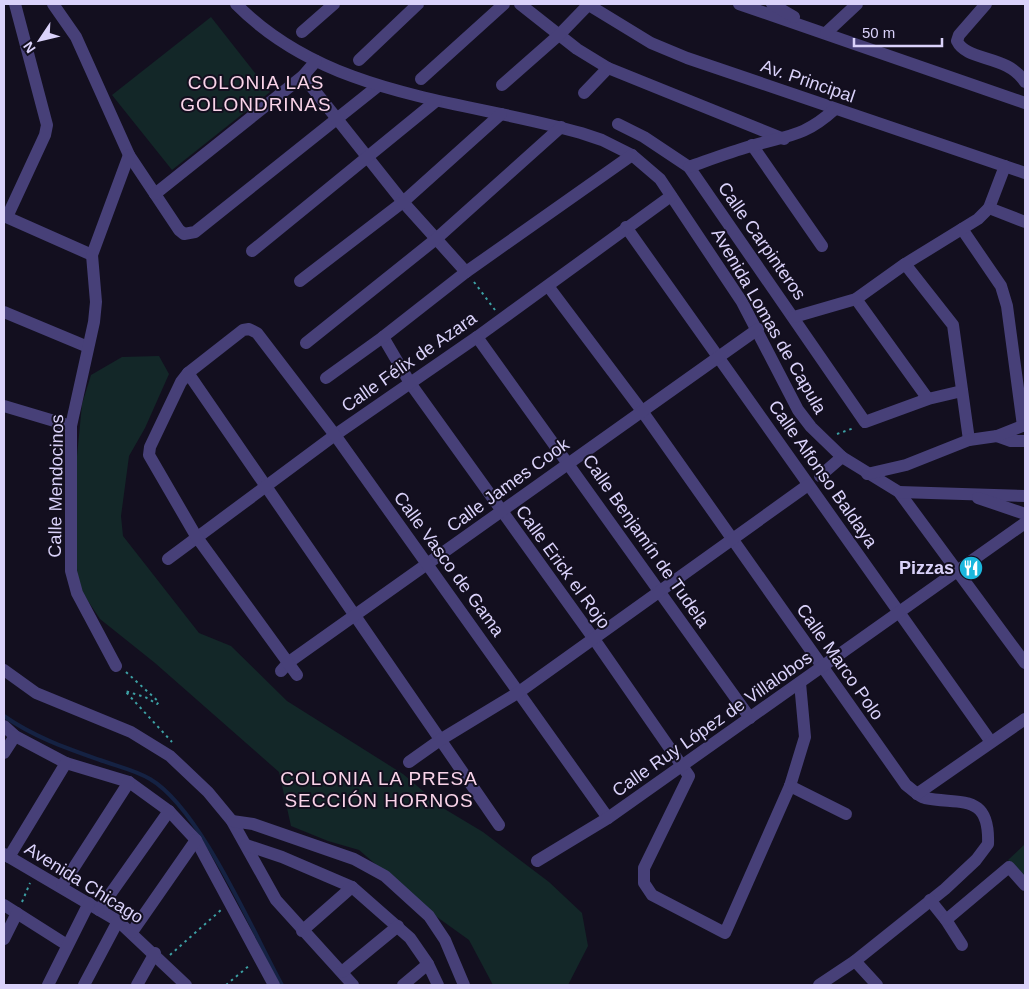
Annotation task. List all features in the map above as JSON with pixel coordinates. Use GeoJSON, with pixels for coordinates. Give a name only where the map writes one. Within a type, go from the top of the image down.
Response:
{"type":"FeatureCollection","features":[{"type":"Feature","properties":{"kind":"street"},"geometry":{"type":"LineString","coordinates":[[15,4],[47,126],[45,135],[5,217],[92,255]]}},
{"type":"Feature","properties":{"kind":"street"},"geometry":{"type":"LineString","coordinates":[[53,4],[76,37],[130,156],[179,230],[184,234],[195,232],[378,86]]}},
{"type":"Feature","properties":{"kind":"street","name":"Avenida Lomas de Capula"},"geometry":{"type":"LineString","coordinates":[[236,4],[287,44],[316,61],[378,86],[436,101],[561,127],[602,140],[632,155],[660,179],[720,266],[758,330],[798,410],[820,438],[842,457],[899,492],[1025,663]]}},
{"type":"Feature","properties":{"kind":"street"},"geometry":{"type":"LineString","coordinates":[[302,32],[334,4]]}},
{"type":"Feature","properties":{"kind":"street"},"geometry":{"type":"LineString","coordinates":[[359,60],[418,4]]}},
{"type":"Feature","properties":{"kind":"street"},"geometry":{"type":"LineString","coordinates":[[421,79],[504,4]]}},
{"type":"Feature","properties":{"kind":"street"},"geometry":{"type":"LineString","coordinates":[[520,4],[578,49],[608,68],[784,139]]}},
{"type":"Feature","properties":{"kind":"street"},"geometry":{"type":"LineString","coordinates":[[502,85],[560,34],[588,4]]}},
{"type":"Feature","properties":{"kind":"street","name":"Av. Principal"},"geometry":{"type":"LineString","coordinates":[[588,4],[651,43],[835,109],[1025,173]]}},
{"type":"Feature","properties":{"kind":"street"},"geometry":{"type":"LineString","coordinates":[[739,4],[1025,103]]}},
{"type":"Feature","properties":{"kind":"street"},"geometry":{"type":"LineString","coordinates":[[772,4],[821,31]]}},
{"type":"Feature","properties":{"kind":"street"},"geometry":{"type":"LineString","coordinates":[[821,31],[857,4]]}},
{"type":"Feature","properties":{"kind":"street"},"geometry":{"type":"LineString","coordinates":[[986,4],[959,35],[957,41],[960,47],[969,53],[1012,66],[1025,82]]}},
{"type":"Feature","properties":{"kind":"street"},"geometry":{"type":"LineString","coordinates":[[155,194],[303,76],[316,61]]}},
{"type":"Feature","properties":{"kind":"street"},"geometry":{"type":"LineString","coordinates":[[584,93],[608,68]]}},
{"type":"Feature","properties":{"kind":"street"},"geometry":{"type":"LineString","coordinates":[[303,76],[403,202],[466,272]]}},
{"type":"Feature","properties":{"kind":"street"},"geometry":{"type":"LineString","coordinates":[[252,251],[436,101]]}},
{"type":"Feature","properties":{"kind":"street"},"geometry":{"type":"LineString","coordinates":[[689,167],[752,145],[784,139],[807,130],[835,109]]}},
{"type":"Feature","properties":{"kind":"street"},"geometry":{"type":"LineString","coordinates":[[300,281],[403,202],[501,114]]}},
{"type":"Feature","properties":{"kind":"street","name":"Calle Carpinteros"},"geometry":{"type":"LineString","coordinates":[[618,124],[644,137],[689,167],[794,317],[856,299],[905,264],[978,219],[989,208]]}},
{"type":"Feature","properties":{"kind":"street"},"geometry":{"type":"LineString","coordinates":[[306,343],[436,238],[561,127]]}},
{"type":"Feature","properties":{"kind":"street"},"geometry":{"type":"LineString","coordinates":[[752,145],[822,246]]}},
{"type":"Feature","properties":{"kind":"street"},"geometry":{"type":"LineString","coordinates":[[326,378],[383,337],[466,272],[632,155]]}},
{"type":"Feature","properties":{"kind":"street","name":"Calle Mendocinos"},"geometry":{"type":"LineString","coordinates":[[116,666],[77,593],[72,571],[71,426],[96,302],[92,255],[130,156]]}},
{"type":"Feature","properties":{"kind":"street"},"geometry":{"type":"LineString","coordinates":[[1005,166],[989,208],[1025,222]]}},
{"type":"Feature","properties":{"kind":"street","name":"Calle Félix de Azara"},"geometry":{"type":"LineString","coordinates":[[168,559],[196,536],[335,435],[477,337],[671,196]]}},
{"type":"Feature","properties":{"kind":"street","name":"Calle Alfonso Baldaya"},"geometry":{"type":"LineString","coordinates":[[626,228],[992,742]]}},
{"type":"Feature","properties":{"kind":"street"},"geometry":{"type":"LineString","coordinates":[[867,474],[906,465],[969,440],[997,436],[1024,426],[1007,306],[1001,286],[962,229]]}},
{"type":"Feature","properties":{"kind":"street"},"geometry":{"type":"LineString","coordinates":[[905,264],[953,325],[969,440]]}},
{"type":"Feature","properties":{"kind":"street","name":"Calle Marco Polo"},"geometry":{"type":"LineString","coordinates":[[548,286],[642,412],[906,785],[917,794]]}},
{"type":"Feature","properties":{"kind":"street"},"geometry":{"type":"LineString","coordinates":[[856,299],[928,399]]}},
{"type":"Feature","properties":{"kind":"street"},"geometry":{"type":"LineString","coordinates":[[4,312],[88,347]]}},
{"type":"Feature","properties":{"kind":"street"},"geometry":{"type":"LineString","coordinates":[[794,317],[865,422],[928,399],[962,391]]}},
{"type":"Feature","properties":{"kind":"street","name":"Calle Vasco de Gama"},"geometry":{"type":"LineString","coordinates":[[188,373],[243,330],[249,329],[258,333],[335,435],[608,818]]}},
{"type":"Feature","properties":{"kind":"street","name":"Calle James Cook"},"geometry":{"type":"LineString","coordinates":[[285,667],[569,462],[758,330]]}},
{"type":"Feature","properties":{"kind":"street","name":"Calle Erick el Rojo"},"geometry":{"type":"LineString","coordinates":[[383,337],[410,383],[594,639],[682,766]]}},
{"type":"Feature","properties":{"kind":"street","name":"Calle Benjamín de Tudela"},"geometry":{"type":"LineString","coordinates":[[477,337],[569,462],[750,718]]}},
{"type":"Feature","properties":{"kind":"street"},"geometry":{"type":"LineString","coordinates":[[297,675],[285,667],[196,536],[151,462],[150,447],[175,390],[188,373],[500,825]]}},
{"type":"Feature","properties":{"kind":"street"},"geometry":{"type":"LineString","coordinates":[[4,406],[71,426]]}},
{"type":"Feature","properties":{"kind":"street"},"geometry":{"type":"LineString","coordinates":[[997,436],[1011,441],[1025,441]]}},
{"type":"Feature","properties":{"kind":"street"},"geometry":{"type":"LineString","coordinates":[[820,476],[842,457]]}},
{"type":"Feature","properties":{"kind":"street"},"geometry":{"type":"LineString","coordinates":[[408,762],[440,740],[519,692],[808,484]]}},
{"type":"Feature","properties":{"kind":"street"},"geometry":{"type":"LineString","coordinates":[[899,492],[971,496],[996,494],[1025,496]]}},
{"type":"Feature","properties":{"kind":"street"},"geometry":{"type":"LineString","coordinates":[[971,496],[1025,514]]}},
{"type":"Feature","properties":{"kind":"street","name":"Calle Ruy López de Villalobos"},"geometry":{"type":"LineString","coordinates":[[537,861],[608,818],[1025,523]]}},
{"type":"Feature","properties":{"kind":"street"},"geometry":{"type":"LineString","coordinates":[[4,670],[36,693],[131,732],[170,756],[208,792],[232,821],[276,900],[302,931],[353,985]]}},
{"type":"Feature","properties":{"kind":"street"},"geometry":{"type":"LineString","coordinates":[[682,766],[689,776],[644,868],[644,883],[652,895],[725,933],[790,786],[805,737],[800,683]]}},
{"type":"Feature","properties":{"kind":"street"},"geometry":{"type":"LineString","coordinates":[[819,985],[855,961],[976,860],[988,844],[988,830],[981,811],[974,805],[962,800],[924,798],[917,794],[1025,719]]}},
{"type":"Feature","properties":{"kind":"street"},"geometry":{"type":"LineString","coordinates":[[4,726],[15,736],[66,763],[129,782],[169,811],[196,840],[274,985]]}},
{"type":"Feature","properties":{"kind":"street"},"geometry":{"type":"LineString","coordinates":[[4,753],[15,736]]}},
{"type":"Feature","properties":{"kind":"street"},"geometry":{"type":"LineString","coordinates":[[7,855],[66,763]]}},
{"type":"Feature","properties":{"kind":"street"},"geometry":{"type":"LineString","coordinates":[[62,886],[129,782]]}},
{"type":"Feature","properties":{"kind":"street"},"geometry":{"type":"LineString","coordinates":[[790,786],[846,814]]}},
{"type":"Feature","properties":{"kind":"street"},"geometry":{"type":"LineString","coordinates":[[48,985],[67,944],[169,811]]}},
{"type":"Feature","properties":{"kind":"street"},"geometry":{"type":"LineString","coordinates":[[232,821],[253,824],[354,859],[385,876],[430,916],[444,940],[464,985]]}},
{"type":"Feature","properties":{"kind":"street"},"geometry":{"type":"LineString","coordinates":[[132,932],[196,840]]}},
{"type":"Feature","properties":{"kind":"street"},"geometry":{"type":"LineString","coordinates":[[246,845],[282,857],[352,886],[410,938],[428,964],[438,985]]}},
{"type":"Feature","properties":{"kind":"street","name":"Avenida Chicago"},"geometry":{"type":"LineString","coordinates":[[7,855],[118,921],[159,957],[173,980],[186,985]]}},
{"type":"Feature","properties":{"kind":"street"},"geometry":{"type":"LineString","coordinates":[[946,920],[1009,867],[1025,885]]}},
{"type":"Feature","properties":{"kind":"street"},"geometry":{"type":"LineString","coordinates":[[302,931],[352,886]]}},
{"type":"Feature","properties":{"kind":"street"},"geometry":{"type":"LineString","coordinates":[[930,900],[962,945]]}},
{"type":"Feature","properties":{"kind":"street"},"geometry":{"type":"LineString","coordinates":[[4,905],[67,944]]}},
{"type":"Feature","properties":{"kind":"street"},"geometry":{"type":"LineString","coordinates":[[4,939],[16,913]]}},
{"type":"Feature","properties":{"kind":"street"},"geometry":{"type":"LineString","coordinates":[[84,985],[118,921]]}},
{"type":"Feature","properties":{"kind":"street"},"geometry":{"type":"LineString","coordinates":[[342,972],[398,926]]}},
{"type":"Feature","properties":{"kind":"street"},"geometry":{"type":"LineString","coordinates":[[137,985],[159,957]]}},
{"type":"Feature","properties":{"kind":"street"},"geometry":{"type":"LineString","coordinates":[[855,961],[877,985]]}},
{"type":"Feature","properties":{"kind":"street"},"geometry":{"type":"LineString","coordinates":[[403,985],[428,964]]}},
{"type":"Feature","properties":{"kind":"path"},"geometry":{"type":"LineString","coordinates":[[466,272],[502,319]]}},
{"type":"Feature","properties":{"kind":"path"},"geometry":{"type":"LineString","coordinates":[[820,438],[845,433],[865,422]]}},
{"type":"Feature","properties":{"kind":"path"},"geometry":{"type":"LineString","coordinates":[[116,666],[159,702],[157,704],[146,697],[125,691],[174,744]]}},
{"type":"Feature","properties":{"kind":"path"},"geometry":{"type":"LineString","coordinates":[[16,913],[36,871]]}},
{"type":"Feature","properties":{"kind":"path"},"geometry":{"type":"LineString","coordinates":[[159,957],[230,902]]}},
{"type":"Feature","properties":{"kind":"path"},"geometry":{"type":"LineString","coordinates":[[226,985],[259,957]]}},
{"type":"Feature","properties":{"kind":"green space"},"geometry":{"type":"Polygon","coordinates":[[[211,17],[270,92],[172,170],[112,95],[211,17]]]}},
{"type":"Feature","properties":{"kind":"green space"},"geometry":{"type":"Polygon","coordinates":[[[159,356],[169,374],[145,428],[129,456],[121,516],[123,536],[199,633],[231,646],[287,701],[403,774],[443,808],[483,832],[549,882],[582,913],[588,946],[568,985],[493,985],[469,940],[437,917],[359,850],[328,841],[291,826],[279,772],[155,663],[100,619],[78,586],[74,517],[77,456],[82,404],[91,375],[122,357],[159,356]]]}},
{"type":"Feature","properties":{"kind":"green space"},"geometry":{"type":"Polygon","coordinates":[[[1025,846],[1025,879],[1008,860],[1025,846]]]}},
{"type":"Feature","properties":{"kind":"waterway"},"geometry":{"type":"LineString","coordinates":[[4,716],[50,741],[144,776],[169,794],[188,816],[224,873],[282,985]]}},
{"type":"Feature","properties":{"kind":"place","name":"Pizzas"},"geometry":{"type":"Point","coordinates":[971,568]}},
{"type":"Feature","properties":{"kind":"district","name":"COLONIA LAS GOLONDRINAS"},"geometry":{"type":"Point","coordinates":[256,93]}},
{"type":"Feature","properties":{"kind":"district","name":"COLONIA LA PRESA SECCIÓN HORNOS"},"geometry":{"type":"Point","coordinates":[379,789]}}]}
